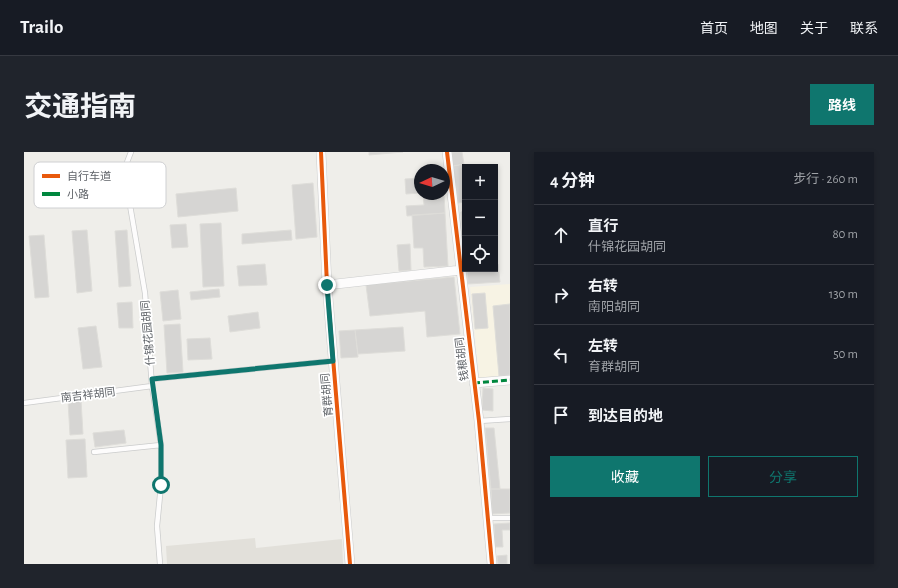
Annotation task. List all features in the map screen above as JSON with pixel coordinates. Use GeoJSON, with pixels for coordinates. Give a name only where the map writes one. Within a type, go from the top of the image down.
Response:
{"type":"FeatureCollection","features":[{"type":"Feature","properties":{"kind":"street","name":"育群胡同"},"geometry":{"type":"LineString","coordinates":[[320,152],[327,285],[350,564]]}},
{"type":"Feature","properties":{"kind":"street","name":"钱粮胡同"},"geometry":{"type":"LineString","coordinates":[[447,152],[479,421],[492,564]]}},
{"type":"Feature","properties":{"kind":"street"},"geometry":{"type":"LineString","coordinates":[[327,285],[461,270]]}},
{"type":"Feature","properties":{"kind":"street"},"geometry":{"type":"LineString","coordinates":[[474,383],[510,380]]}},
{"type":"Feature","properties":{"kind":"lane","name":"什锦花园胡同"},"geometry":{"type":"LineString","coordinates":[[127,162],[131,152]]}},
{"type":"Feature","properties":{"kind":"lane","name":"什锦花园胡同"},"geometry":{"type":"LineString","coordinates":[[130,208],[145,293],[152,386],[161,445],[161,485],[157,526],[160,564]]}},
{"type":"Feature","properties":{"kind":"lane"},"geometry":{"type":"LineString","coordinates":[[152,379],[333,361]]}},
{"type":"Feature","properties":{"kind":"lane","name":"南吉祥胡同"},"geometry":{"type":"LineString","coordinates":[[24,403],[152,386]]}},
{"type":"Feature","properties":{"kind":"lane"},"geometry":{"type":"LineString","coordinates":[[479,421],[510,420]]}},
{"type":"Feature","properties":{"kind":"lane"},"geometry":{"type":"LineString","coordinates":[[94,452],[161,445]]}},
{"type":"Feature","properties":{"kind":"lane"},"geometry":{"type":"LineString","coordinates":[[487,518],[510,518]]}},
{"type":"Feature","properties":{"kind":"shaded area"},"geometry":{"type":"Polygon","coordinates":[[[510,284],[510,384],[480,386],[470,287],[510,284]]]}},
{"type":"Feature","properties":{"kind":"shaded area"},"geometry":{"type":"Polygon","coordinates":[[[255,538],[256,548],[342,539],[343,564],[167,564],[166,546],[255,538]]]}},
{"type":"Feature","properties":{"kind":"building"},"geometry":{"type":"Polygon","coordinates":[[[369,152],[403,152],[369,155],[369,152]]]}},
{"type":"Feature","properties":{"kind":"building"},"geometry":{"type":"Polygon","coordinates":[[[452,152],[462,152],[464,164],[453,166],[452,152]]]}},
{"type":"Feature","properties":{"kind":"building"},"geometry":{"type":"Polygon","coordinates":[[[462,164],[462,202],[458,203],[453,166],[462,164]]]}},
{"type":"Feature","properties":{"kind":"building"},"geometry":{"type":"Polygon","coordinates":[[[414,178],[414,193],[406,194],[405,179],[414,178]]]}},
{"type":"Feature","properties":{"kind":"building"},"geometry":{"type":"Polygon","coordinates":[[[313,183],[317,237],[296,239],[292,185],[313,183]]]}},
{"type":"Feature","properties":{"kind":"building"},"geometry":{"type":"Polygon","coordinates":[[[236,188],[238,211],[178,217],[176,194],[236,188]]]}},
{"type":"Feature","properties":{"kind":"building"},"geometry":{"type":"Polygon","coordinates":[[[424,200],[444,200],[445,213],[407,216],[406,206],[424,205],[424,200]]]}},
{"type":"Feature","properties":{"kind":"building"},"geometry":{"type":"Polygon","coordinates":[[[445,213],[448,266],[424,267],[423,248],[414,248],[412,215],[445,213]]]}},
{"type":"Feature","properties":{"kind":"building"},"geometry":{"type":"Polygon","coordinates":[[[221,223],[224,286],[203,287],[200,224],[221,223]]]}},
{"type":"Feature","properties":{"kind":"building"},"geometry":{"type":"Polygon","coordinates":[[[186,224],[188,247],[172,248],[170,225],[186,224]]]}},
{"type":"Feature","properties":{"kind":"building"},"geometry":{"type":"Polygon","coordinates":[[[87,230],[92,291],[77,293],[72,231],[87,230]]]}},
{"type":"Feature","properties":{"kind":"building"},"geometry":{"type":"Polygon","coordinates":[[[127,230],[131,286],[119,287],[115,231],[127,230]]]}},
{"type":"Feature","properties":{"kind":"building"},"geometry":{"type":"Polygon","coordinates":[[[291,230],[292,240],[242,244],[242,234],[291,230]]]}},
{"type":"Feature","properties":{"kind":"building"},"geometry":{"type":"Polygon","coordinates":[[[44,235],[49,297],[35,298],[29,236],[44,235]]]}},
{"type":"Feature","properties":{"kind":"building"},"geometry":{"type":"Polygon","coordinates":[[[410,244],[411,270],[399,271],[397,245],[410,244]]]}},
{"type":"Feature","properties":{"kind":"building"},"geometry":{"type":"Polygon","coordinates":[[[265,264],[267,285],[239,286],[237,266],[265,264]]]}},
{"type":"Feature","properties":{"kind":"building"},"geometry":{"type":"Polygon","coordinates":[[[498,264],[500,282],[468,284],[467,272],[498,272],[498,264]]]}},
{"type":"Feature","properties":{"kind":"building"},"geometry":{"type":"Polygon","coordinates":[[[454,277],[460,334],[427,337],[425,311],[370,316],[366,285],[454,277]]]}},
{"type":"Feature","properties":{"kind":"building"},"geometry":{"type":"Polygon","coordinates":[[[219,289],[220,297],[191,300],[190,292],[219,289]]]}},
{"type":"Feature","properties":{"kind":"building"},"geometry":{"type":"Polygon","coordinates":[[[178,290],[181,319],[163,321],[160,292],[178,290]]]}},
{"type":"Feature","properties":{"kind":"building"},"geometry":{"type":"Polygon","coordinates":[[[485,293],[488,328],[475,329],[472,294],[485,293]]]}},
{"type":"Feature","properties":{"kind":"building"},"geometry":{"type":"Polygon","coordinates":[[[132,302],[133,328],[119,328],[117,303],[132,302]]]}},
{"type":"Feature","properties":{"kind":"building"},"geometry":{"type":"Polygon","coordinates":[[[510,304],[510,375],[499,376],[493,306],[510,304]]]}},
{"type":"Feature","properties":{"kind":"building"},"geometry":{"type":"Polygon","coordinates":[[[258,312],[260,328],[230,332],[228,316],[258,312]]]}},
{"type":"Feature","properties":{"kind":"building"},"geometry":{"type":"Polygon","coordinates":[[[180,324],[183,372],[167,373],[164,325],[180,324]]]}},
{"type":"Feature","properties":{"kind":"building"},"geometry":{"type":"Polygon","coordinates":[[[96,326],[102,367],[83,369],[78,328],[96,326]]]}},
{"type":"Feature","properties":{"kind":"building"},"geometry":{"type":"Polygon","coordinates":[[[403,327],[405,351],[358,354],[355,330],[403,327]]]}},
{"type":"Feature","properties":{"kind":"building"},"geometry":{"type":"Polygon","coordinates":[[[355,330],[358,357],[341,358],[339,331],[355,330]]]}},
{"type":"Feature","properties":{"kind":"building"},"geometry":{"type":"Polygon","coordinates":[[[210,338],[212,359],[188,360],[187,339],[210,338]]]}},
{"type":"Feature","properties":{"kind":"building"},"geometry":{"type":"Polygon","coordinates":[[[483,388],[493,389],[493,411],[482,410],[483,388]]]}},
{"type":"Feature","properties":{"kind":"building"},"geometry":{"type":"Polygon","coordinates":[[[81,400],[83,434],[70,435],[68,401],[81,400]]]}},
{"type":"Feature","properties":{"kind":"building"},"geometry":{"type":"Polygon","coordinates":[[[485,428],[494,428],[500,489],[491,489],[485,428]]]}},
{"type":"Feature","properties":{"kind":"building"},"geometry":{"type":"Polygon","coordinates":[[[124,430],[126,443],[95,447],[93,433],[124,430]]]}},
{"type":"Feature","properties":{"kind":"building"},"geometry":{"type":"Polygon","coordinates":[[[85,439],[87,477],[68,478],[66,440],[85,439]]]}},
{"type":"Feature","properties":{"kind":"building"},"geometry":{"type":"Polygon","coordinates":[[[491,489],[510,489],[510,513],[492,514],[491,489]]]}},
{"type":"Feature","properties":{"kind":"building"},"geometry":{"type":"Polygon","coordinates":[[[510,523],[510,530],[502,530],[503,547],[495,547],[494,524],[510,523]]]}},
{"type":"Feature","properties":{"kind":"building"},"geometry":{"type":"Polygon","coordinates":[[[507,555],[507,564],[498,564],[497,556],[507,555]]]}},
{"type":"Feature","properties":{"kind":"marked path"},"geometry":{"type":"LineString","coordinates":[[474,383],[510,380]]}},
{"type":"Feature","properties":{"kind":"cycle path"},"geometry":{"type":"LineString","coordinates":[[321,152],[327,285],[350,564]]}},
{"type":"Feature","properties":{"kind":"cycle path"},"geometry":{"type":"LineString","coordinates":[[447,152],[479,421],[492,564]]}},
{"type":"Feature","properties":{"kind":"route"},"geometry":{"type":"LineString","coordinates":[[161,485],[161,445],[152,379],[333,361],[327,285]]}}]}
